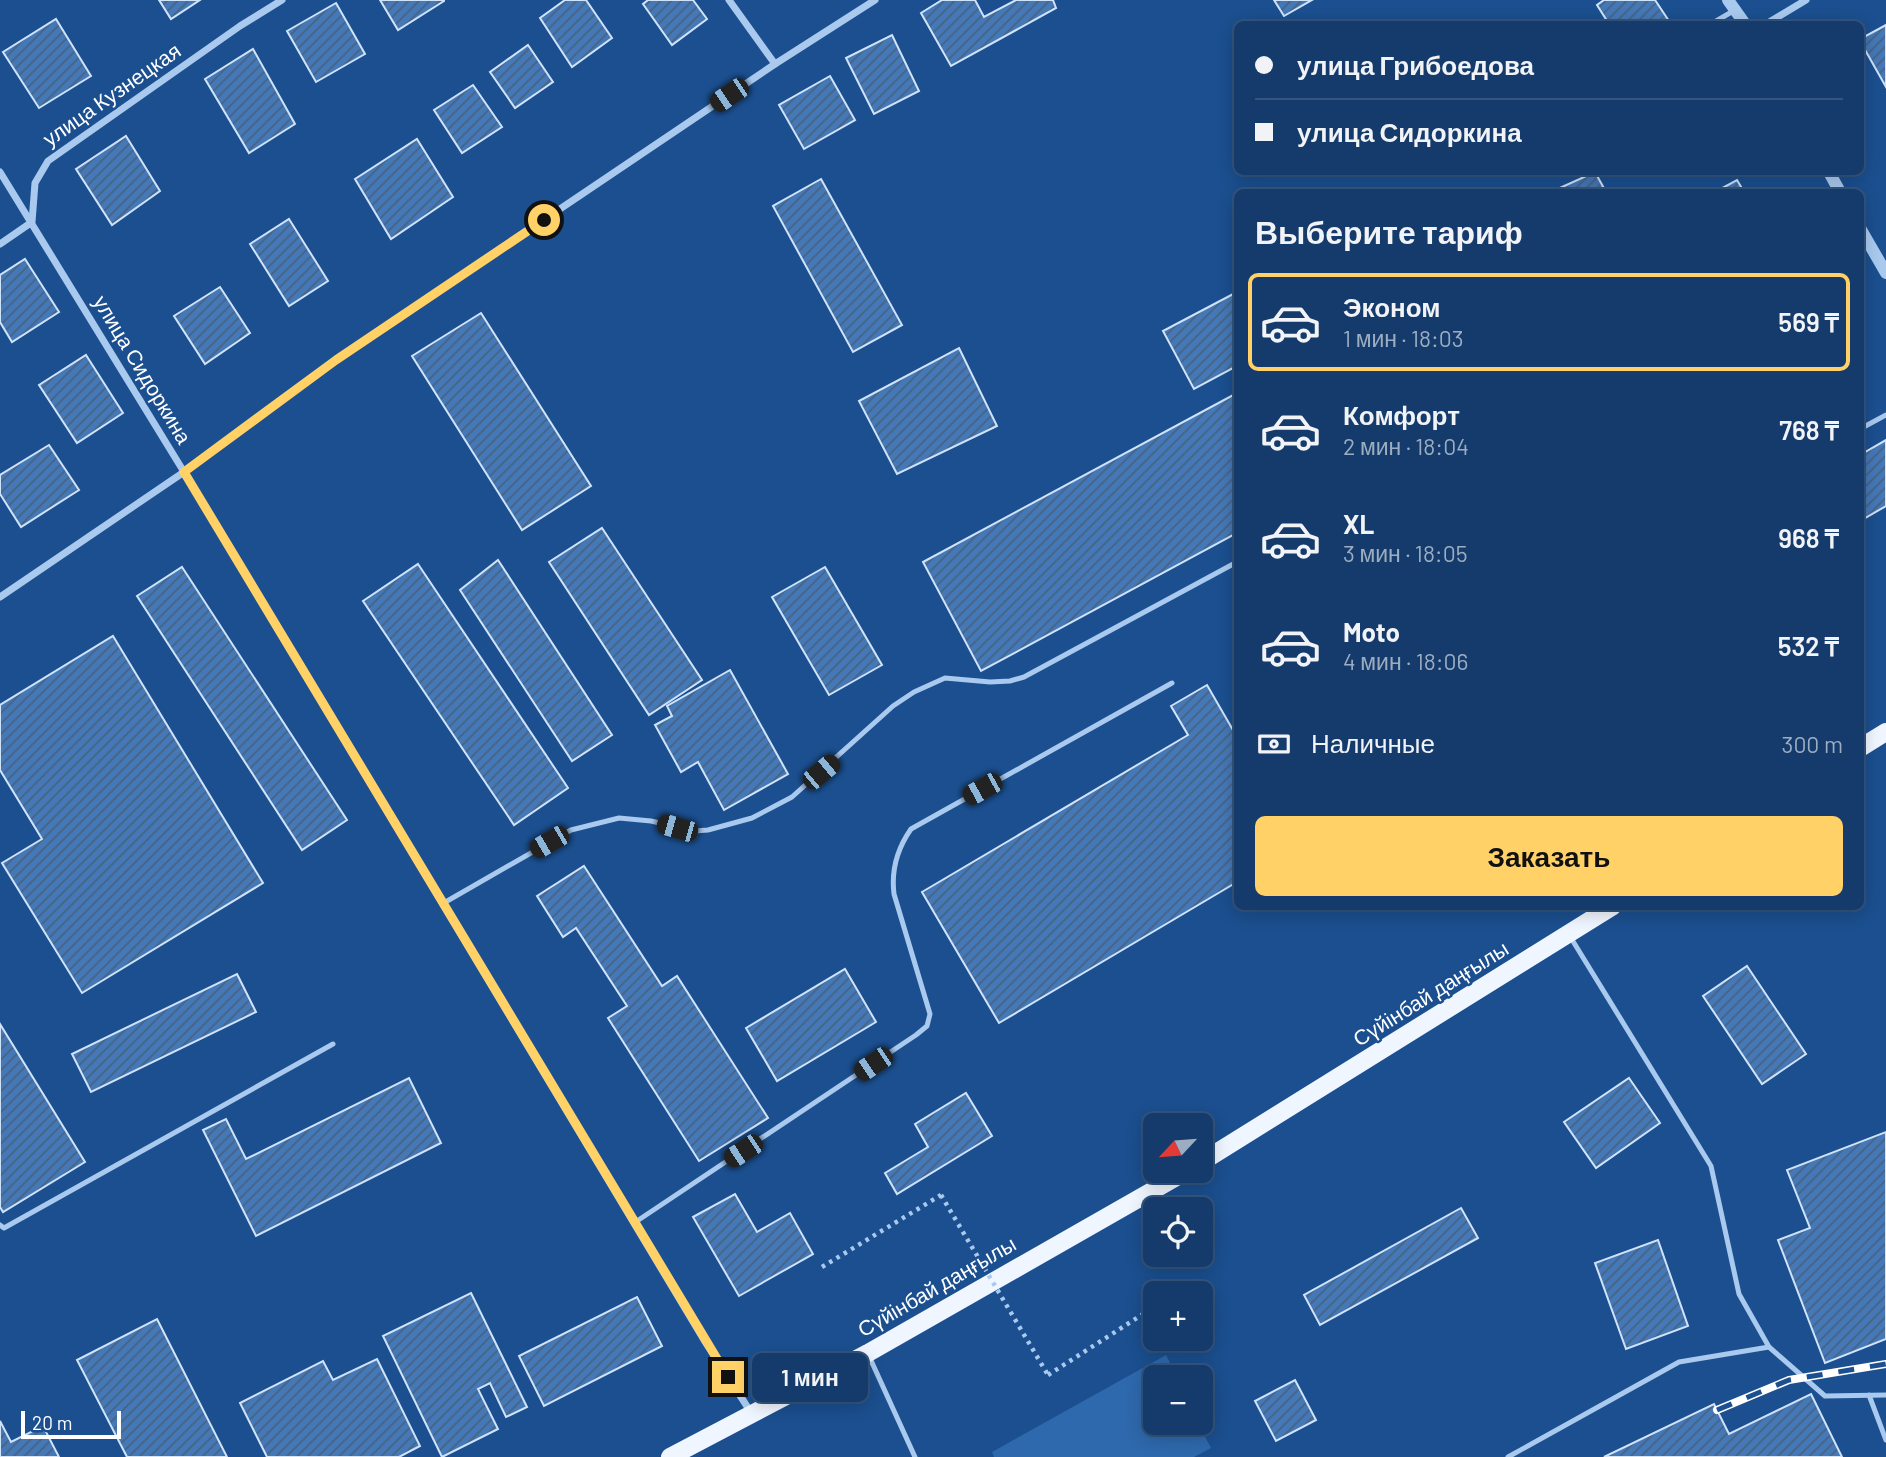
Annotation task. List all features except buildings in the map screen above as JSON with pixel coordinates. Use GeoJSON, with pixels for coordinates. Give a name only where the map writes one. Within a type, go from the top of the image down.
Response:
{"type":"FeatureCollection","features":[{"type":"Feature","properties":{"kind":"main road"},"geometry":{"type":"LineString","coordinates":[[1864,746],[1886,732]]}},
{"type":"Feature","properties":{"kind":"main road","name":"Сүйінбай даңғылы"},"geometry":{"type":"LineString","coordinates":[[1213,1155],[1608,910]]}},
{"type":"Feature","properties":{"kind":"main road","name":"Сүйінбай даңғылы"},"geometry":{"type":"LineString","coordinates":[[670,1457],[867,1353],[1166,1183]]}},
{"type":"Feature","properties":{"kind":"street","name":"улица Кузнецкая"},"geometry":{"type":"LineString","coordinates":[[32,222],[35,183],[48,161],[240,26],[282,0]]}},
{"type":"Feature","properties":{"kind":"street"},"geometry":{"type":"LineString","coordinates":[[729,0],[775,64]]}},
{"type":"Feature","properties":{"kind":"street"},"geometry":{"type":"LineString","coordinates":[[0,597],[184,472],[336,360],[775,64],[875,0]]}},
{"type":"Feature","properties":{"kind":"street"},"geometry":{"type":"LineString","coordinates":[[1771,21],[1806,0]]}},
{"type":"Feature","properties":{"kind":"street"},"geometry":{"type":"LineString","coordinates":[[1731,5],[1743,21]]}},
{"type":"Feature","properties":{"kind":"street","name":"улица Сидоркина"},"geometry":{"type":"LineString","coordinates":[[0,172],[184,472],[752,1415]]}},
{"type":"Feature","properties":{"kind":"street"},"geometry":{"type":"LineString","coordinates":[[0,244],[32,222]]}},
{"type":"Feature","properties":{"kind":"street"},"geometry":{"type":"LineString","coordinates":[[1864,235],[1886,273]]}},
{"type":"Feature","properties":{"kind":"lane"},"geometry":{"type":"LineString","coordinates":[[1714,21],[1731,5]]}},
{"type":"Feature","properties":{"kind":"lane"},"geometry":{"type":"LineString","coordinates":[[1864,427],[1886,415]]}},
{"type":"Feature","properties":{"kind":"lane"},"geometry":{"type":"LineString","coordinates":[[442,904],[570,830],[592,823],[619,818],[651,821],[694,831],[752,818],[792,797],[892,706],[914,692],[946,678],[990,682],[1024,677],[1234,564]]}},
{"type":"Feature","properties":{"kind":"lane"},"geometry":{"type":"LineString","coordinates":[[634,1223],[927,1026],[930,1014],[893,883],[900,845],[911,830],[1172,683]]}},
{"type":"Feature","properties":{"kind":"lane"},"geometry":{"type":"LineString","coordinates":[[1569,935],[1711,1166],[1739,1294],[1769,1347],[1825,1396],[1886,1395]]}},
{"type":"Feature","properties":{"kind":"lane"},"geometry":{"type":"LineString","coordinates":[[0,1226],[4,1228],[333,1044]]}},
{"type":"Feature","properties":{"kind":"lane"},"geometry":{"type":"LineString","coordinates":[[1508,1457],[1679,1362],[1769,1347]]}},
{"type":"Feature","properties":{"kind":"lane"},"geometry":{"type":"LineString","coordinates":[[867,1353],[915,1457]]}},
{"type":"Feature","properties":{"kind":"lane"},"geometry":{"type":"LineString","coordinates":[[1869,1395],[1886,1440]]}},
{"type":"Feature","properties":{"kind":"path"},"geometry":{"type":"LineString","coordinates":[[822,1267],[942,1195],[1048,1375],[1143,1314]]}},
{"type":"Feature","properties":{"kind":"shaded area"},"geometry":{"type":"Polygon","coordinates":[[[1166,1355],[1171,1365],[1148,1365],[1166,1355]]]}},
{"type":"Feature","properties":{"kind":"shaded area"},"geometry":{"type":"Polygon","coordinates":[[[1143,1368],[1143,1435],[1204,1435],[1211,1448],[1194,1457],[994,1457],[992,1452],[1143,1368]]]}},
{"type":"Feature","properties":{"kind":"railway"},"geometry":{"type":"LineString","coordinates":[[1717,1410],[1789,1380],[1886,1364]]}},
{"type":"Feature","properties":{"kind":"route"},"geometry":{"type":"LineString","coordinates":[[544,220],[336,360],[184,472],[728,1377]]}}]}
